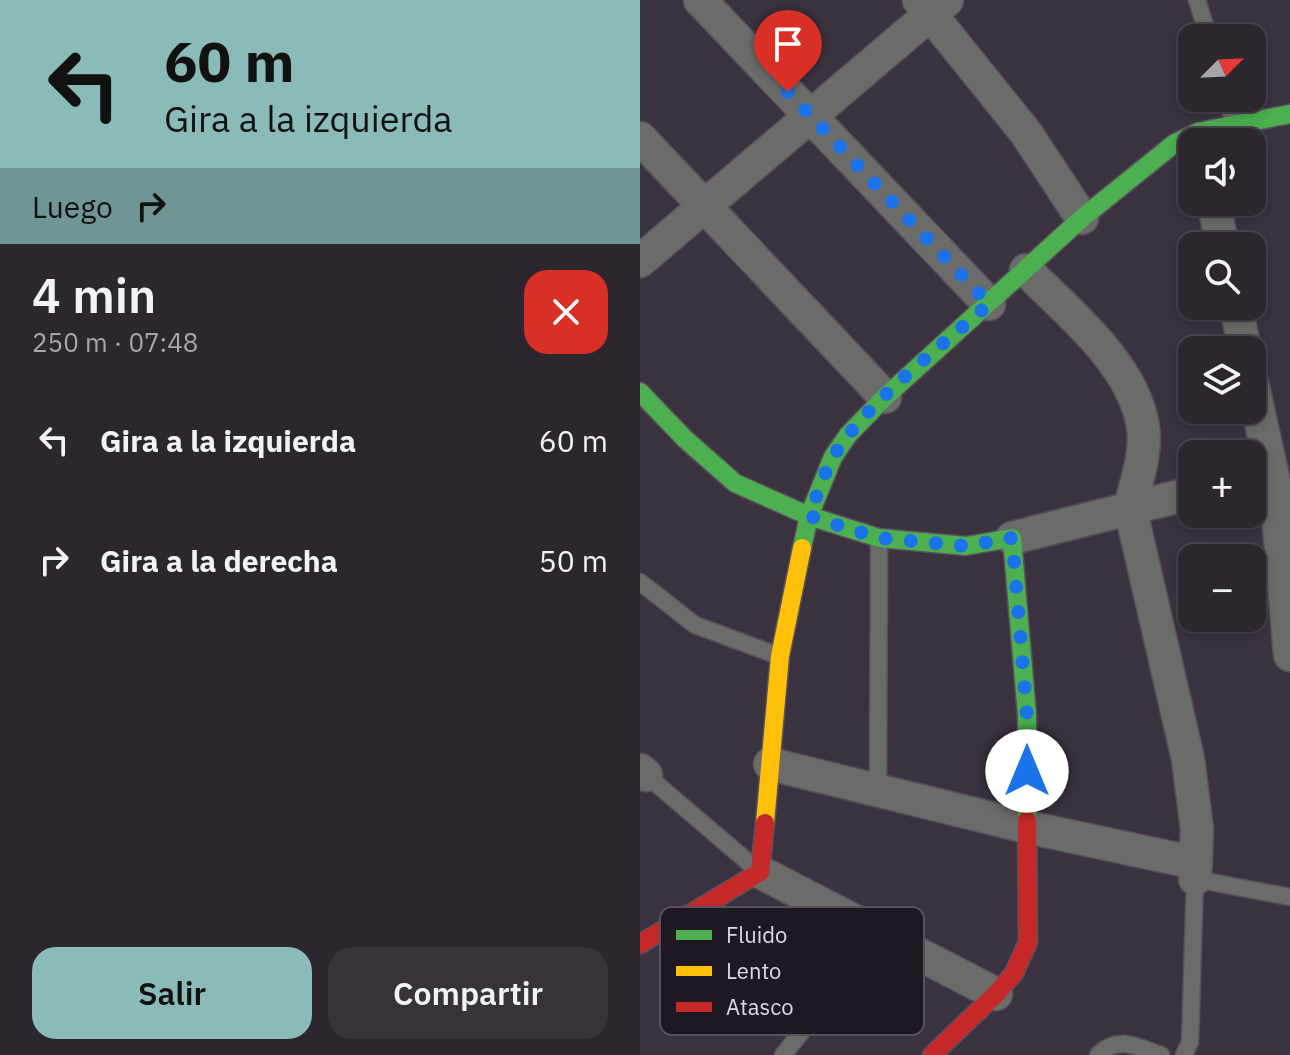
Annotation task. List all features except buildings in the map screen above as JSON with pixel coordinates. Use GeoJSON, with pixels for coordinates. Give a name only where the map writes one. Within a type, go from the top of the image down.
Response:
{"type":"FeatureCollection","features":[{"type":"Feature","properties":{"kind":"street"},"geometry":{"type":"LineString","coordinates":[[700,0],[989,304]]}},
{"type":"Feature","properties":{"kind":"street"},"geometry":{"type":"LineString","coordinates":[[640,261],[933,5],[1026,133],[1082,218]]}},
{"type":"Feature","properties":{"kind":"street"},"geometry":{"type":"LineString","coordinates":[[1225,128],[1290,114]]}},
{"type":"Feature","properties":{"kind":"street"},"geometry":{"type":"LineString","coordinates":[[640,138],[885,397]]}},
{"type":"Feature","properties":{"kind":"street"},"geometry":{"type":"LineString","coordinates":[[760,872],[780,656],[809,516],[833,457],[848,435],[885,397],[1082,218],[1178,142]]}},
{"type":"Feature","properties":{"kind":"street"},"geometry":{"type":"LineString","coordinates":[[770,764],[1196,871],[1197,829],[1188,759],[1130,507],[1144,431],[1135,396],[1099,343],[1026,270]]}},
{"type":"Feature","properties":{"kind":"street"},"geometry":{"type":"LineString","coordinates":[[640,392],[685,439],[735,483],[809,516],[879,538],[966,546],[1012,538],[1178,496]]}},
{"type":"Feature","properties":{"kind":"street"},"geometry":{"type":"LineString","coordinates":[[1260,424],[1273,489],[1290,655]]}},
{"type":"Feature","properties":{"kind":"street"},"geometry":{"type":"LineString","coordinates":[[932,1055],[1014,973],[1028,942],[1027,715],[1012,538]]}},
{"type":"Feature","properties":{"kind":"street"},"geometry":{"type":"LineString","coordinates":[[760,872],[828,907]]}},
{"type":"Feature","properties":{"kind":"street"},"geometry":{"type":"LineString","coordinates":[[702,907],[760,872]]}},
{"type":"Feature","properties":{"kind":"street"},"geometry":{"type":"LineString","coordinates":[[640,944],[660,932]]}},
{"type":"Feature","properties":{"kind":"street"},"geometry":{"type":"LineString","coordinates":[[924,957],[996,994]]}},
{"type":"Feature","properties":{"kind":"lane"},"geometry":{"type":"LineString","coordinates":[[1197,0],[1205,24]]}},
{"type":"Feature","properties":{"kind":"lane"},"geometry":{"type":"LineString","coordinates":[[1230,112],[1234,125]]}},
{"type":"Feature","properties":{"kind":"lane"},"geometry":{"type":"LineString","coordinates":[[878,790],[879,538]]}},
{"type":"Feature","properties":{"kind":"lane"},"geometry":{"type":"LineString","coordinates":[[640,582],[695,625],[780,656]]}},
{"type":"Feature","properties":{"kind":"lane"},"geometry":{"type":"LineString","coordinates":[[642,775],[760,872]]}},
{"type":"Feature","properties":{"kind":"lane"},"geometry":{"type":"LineString","coordinates":[[1184,1055],[1190,1042],[1196,871],[1290,897]]}},
{"type":"Feature","properties":{"kind":"lane"},"geometry":{"type":"LineString","coordinates":[[783,1055],[799,1035]]}},
{"type":"Feature","properties":{"kind":"lane"},"geometry":{"type":"LineString","coordinates":[[1098,1055],[1106,1047],[1122,1042],[1161,1055]]}},
{"type":"Feature","properties":{"kind":"traffic: fast"},"geometry":{"type":"LineString","coordinates":[[640,392],[685,439],[735,483],[809,516],[833,457],[848,435],[885,397],[1082,218],[1175,143],[1198,132],[1290,114]]}},
{"type":"Feature","properties":{"kind":"traffic: fast"},"geometry":{"type":"LineString","coordinates":[[802,548],[809,516],[879,538],[966,546],[1012,538],[1027,715],[1027,820]]}},
{"type":"Feature","properties":{"kind":"traffic: slow"},"geometry":{"type":"LineString","coordinates":[[765,823],[780,656],[802,548]]}},
{"type":"Feature","properties":{"kind":"traffic: jam"},"geometry":{"type":"LineString","coordinates":[[932,1055],[1014,973],[1028,942],[1027,820]]}},
{"type":"Feature","properties":{"kind":"traffic: jam"},"geometry":{"type":"LineString","coordinates":[[702,907],[760,872],[765,823]]}},
{"type":"Feature","properties":{"kind":"traffic: jam"},"geometry":{"type":"LineString","coordinates":[[640,944],[660,932]]}},
{"type":"Feature","properties":{"kind":"route"},"geometry":{"type":"LineString","coordinates":[[788,92],[989,304],[885,397],[848,435],[833,457],[809,516],[879,538],[966,546],[1012,538],[1027,715],[1027,771]]}}]}
